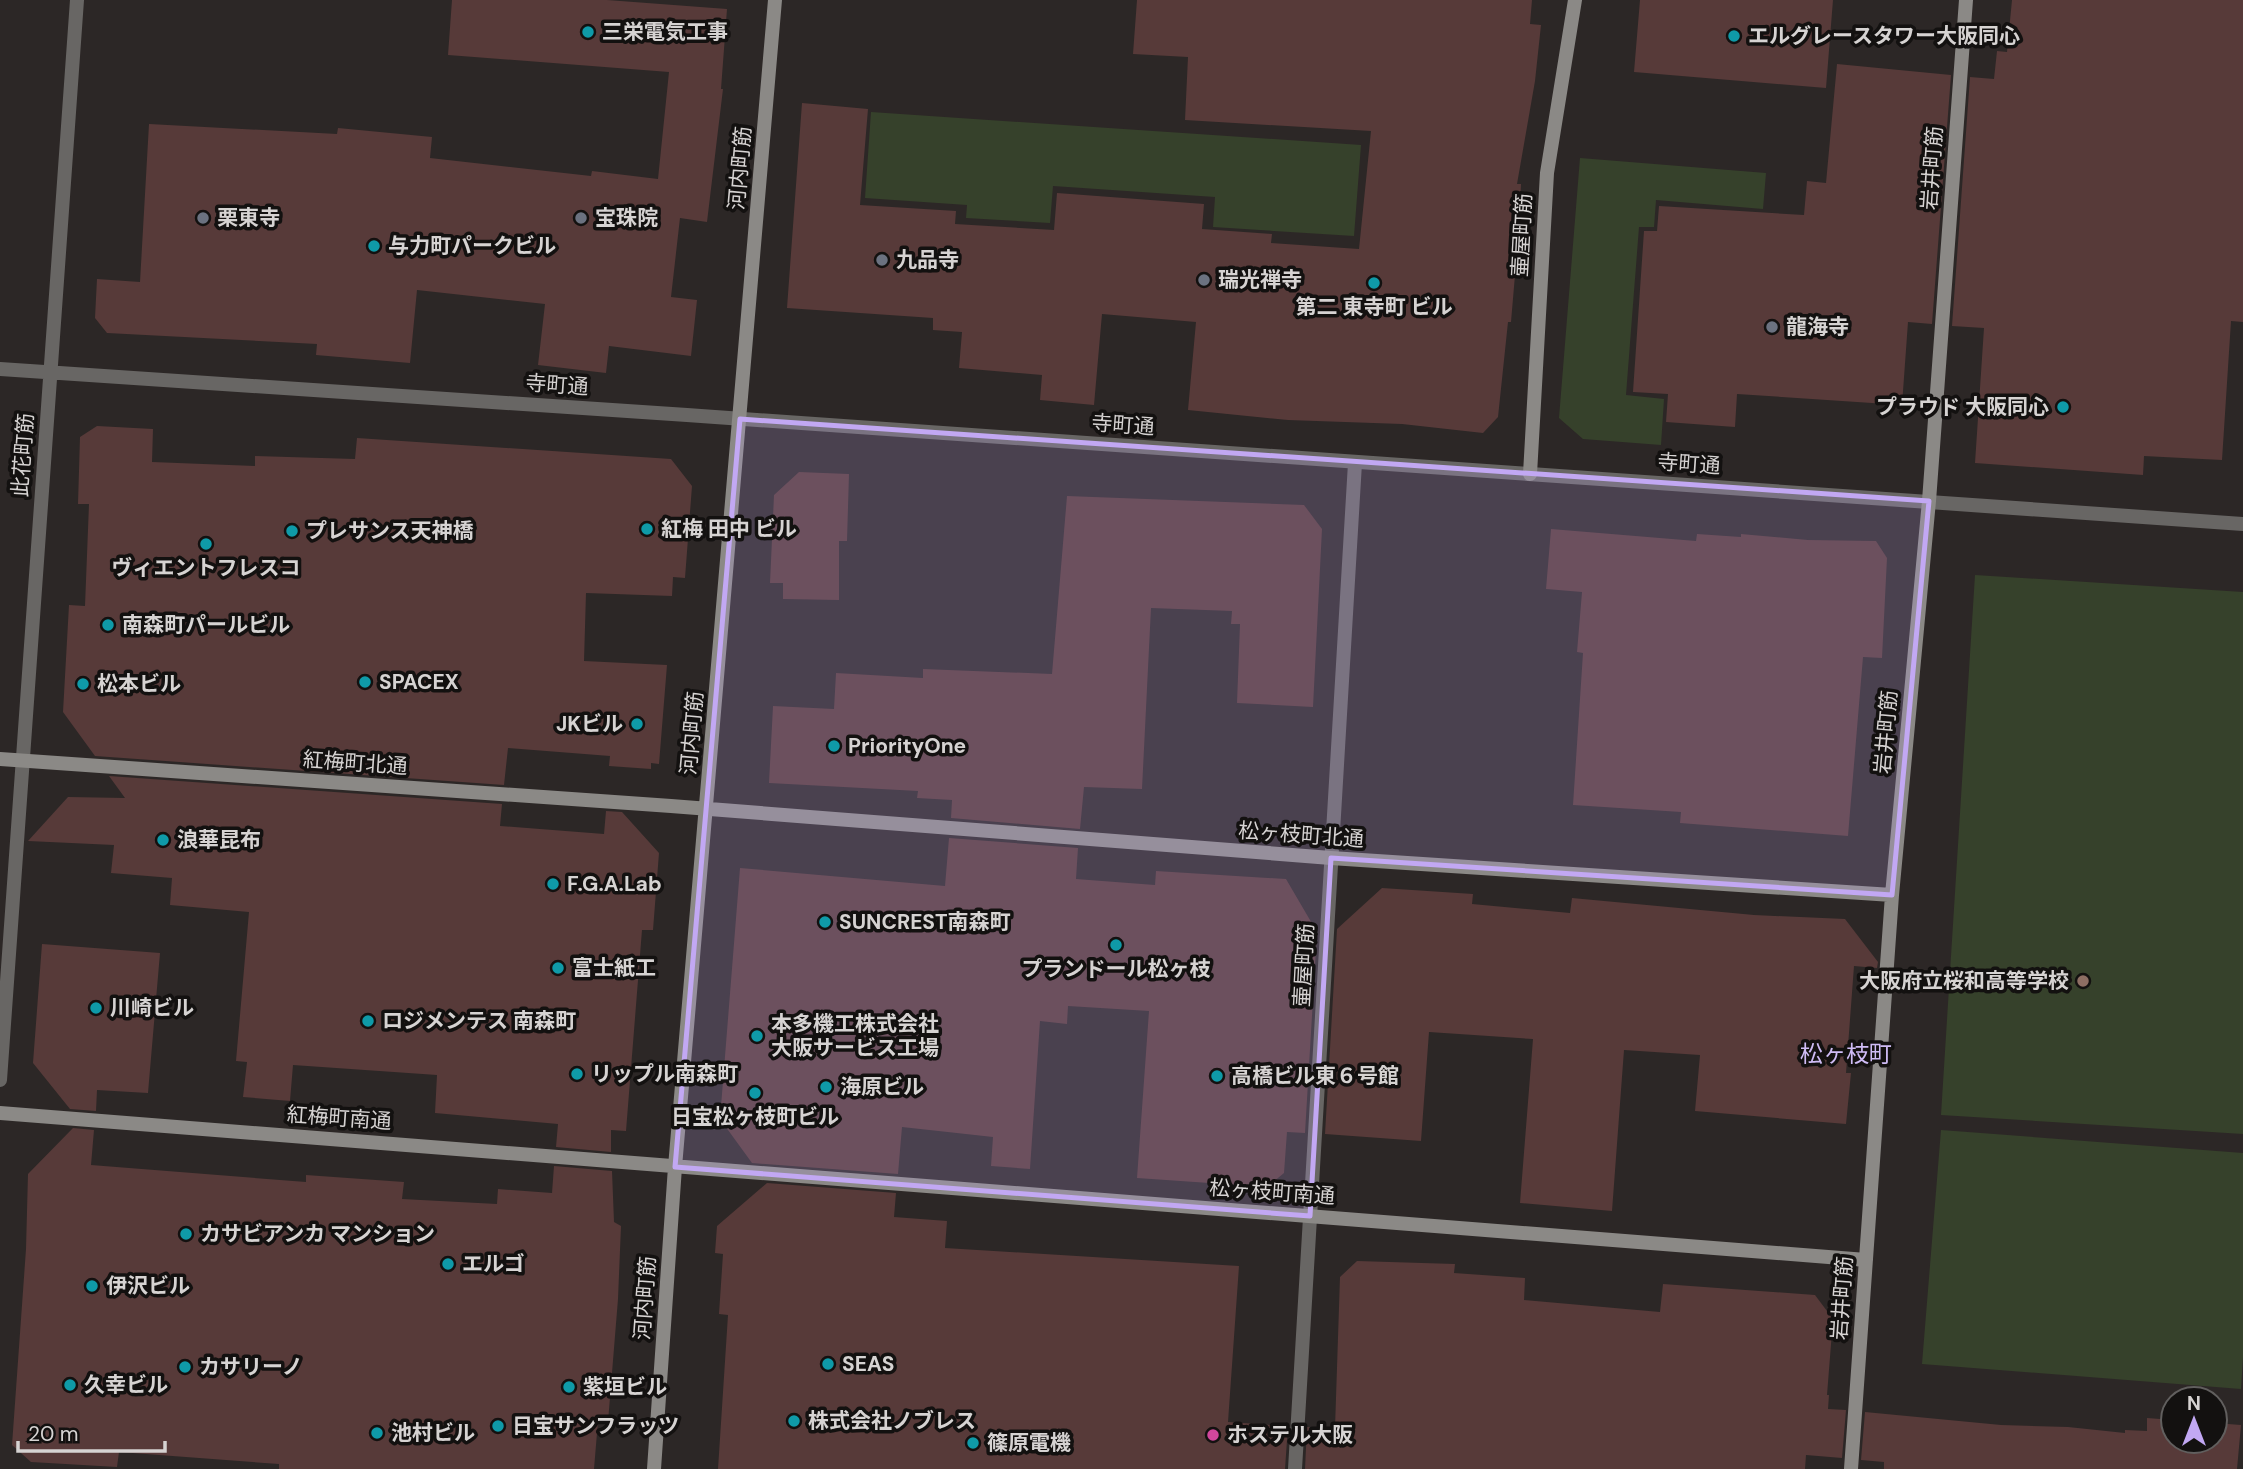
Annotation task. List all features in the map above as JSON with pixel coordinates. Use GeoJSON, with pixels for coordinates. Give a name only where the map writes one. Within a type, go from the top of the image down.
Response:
{"type":"FeatureCollection","features":[{"type":"Feature","properties":{"kind":"street","name":"此花町筋"},"geometry":{"type":"LineString","coordinates":[[0,1080],[76,0]]}},
{"type":"Feature","properties":{"kind":"street","name":"河内町筋"},"geometry":{"type":"LineString","coordinates":[[654,1469],[675,1167],[775,0]]}},
{"type":"Feature","properties":{"kind":"street","name":"壷屋町筋"},"geometry":{"type":"LineString","coordinates":[[1530,474],[1547,173],[1575,0]]}},
{"type":"Feature","properties":{"kind":"street","name":"岩井町筋"},"geometry":{"type":"LineString","coordinates":[[1851,1469],[1892,895],[1929,502],[1966,0]]}},
{"type":"Feature","properties":{"kind":"street","name":"寺町通"},"geometry":{"type":"LineString","coordinates":[[0,369],[2243,524]]}},
{"type":"Feature","properties":{"kind":"street","name":"壷屋町筋"},"geometry":{"type":"LineString","coordinates":[[1295,1469],[1355,463]]}},
{"type":"Feature","properties":{"kind":"street","name":"紅梅町北通"},"geometry":{"type":"LineString","coordinates":[[0,759],[706,810]]}},
{"type":"Feature","properties":{"kind":"street","name":"松ヶ枝町北通"},"geometry":{"type":"LineString","coordinates":[[706,810],[1331,858],[1892,895]]}},
{"type":"Feature","properties":{"kind":"street","name":"紅梅町南通"},"geometry":{"type":"LineString","coordinates":[[0,1113],[675,1167]]}},
{"type":"Feature","properties":{"kind":"street","name":"松ヶ枝町南通"},"geometry":{"type":"LineString","coordinates":[[675,1167],[1866,1260]]}},
{"type":"Feature","properties":{"kind":"highlighted area"},"geometry":{"type":"Polygon","coordinates":[[[740,419],[1929,501],[1892,895],[1331,858],[1310,1216],[675,1167],[740,419]]]}},
{"type":"Feature","properties":{"kind":"green space"},"geometry":{"type":"Polygon","coordinates":[[[871,112],[1361,145],[1354,236],[1213,227],[1215,197],[1053,186],[1050,223],[966,218],[967,205],[865,198],[871,112]]]}},
{"type":"Feature","properties":{"kind":"green space"},"geometry":{"type":"Polygon","coordinates":[[[1580,158],[1766,173],[1763,209],[1656,200],[1654,227],[1639,227],[1626,395],[1664,399],[1661,445],[1583,439],[1559,418],[1580,158]]]}},
{"type":"Feature","properties":{"kind":"green space"},"geometry":{"type":"Polygon","coordinates":[[[1975,575],[2243,592],[2243,1134],[1941,1115],[1975,575]]]}},
{"type":"Feature","properties":{"kind":"green space"},"geometry":{"type":"Polygon","coordinates":[[[1941,1130],[2243,1153],[2241,1389],[2229,1388],[2229,1385],[2190,1385],[1922,1364],[1941,1130]]]}},
{"type":"Feature","properties":{"kind":"building"},"geometry":{"type":"Polygon","coordinates":[[[452,0],[607,0],[727,9],[723,89],[707,222],[680,218],[671,297],[697,300],[691,356],[609,346],[606,373],[538,365],[545,304],[417,290],[410,363],[316,355],[317,344],[107,333],[95,318],[97,279],[140,282],[149,124],[337,134],[338,128],[432,137],[430,158],[591,176],[592,171],[658,179],[669,72],[448,55],[452,0]]]}},
{"type":"Feature","properties":{"kind":"building"},"geometry":{"type":"Polygon","coordinates":[[[1137,0],[1532,0],[1530,24],[1541,25],[1535,81],[1517,184],[1521,184],[1511,322],[1508,322],[1498,417],[1483,433],[1402,424],[1288,420],[1188,410],[1196,322],[1102,314],[1094,405],[1040,400],[1042,375],[959,368],[962,332],[933,330],[933,318],[787,308],[802,103],[868,109],[860,205],[956,211],[955,224],[1054,230],[1057,193],[1204,204],[1202,229],[1272,234],[1271,243],[1359,249],[1371,131],[1185,120],[1188,57],[1133,54],[1137,0]]]}},
{"type":"Feature","properties":{"kind":"building","name":"エルグレースタワー大阪同心"},"geometry":{"type":"Polygon","coordinates":[[[1640,0],[1833,0],[1826,88],[1634,72],[1640,0]]]}},
{"type":"Feature","properties":{"kind":"building"},"geometry":{"type":"Polygon","coordinates":[[[2012,0],[2243,0],[2243,322],[2231,321],[2222,460],[2144,456],[2143,475],[1975,463],[1984,328],[1952,326],[1970,77],[1994,79],[1997,51],[2007,52],[2012,0]]]}},
{"type":"Feature","properties":{"kind":"building","name":"龍海寺"},"geometry":{"type":"Polygon","coordinates":[[[1837,64],[1951,75],[1932,324],[1908,322],[1902,405],[1737,394],[1735,427],[1666,422],[1668,394],[1633,392],[1644,231],[1657,231],[1659,206],[1804,215],[1807,181],[1826,183],[1837,64]]]}},
{"type":"Feature","properties":{"kind":"building"},"geometry":{"type":"Polygon","coordinates":[[[97,426],[153,429],[152,462],[255,466],[255,456],[355,459],[357,438],[671,459],[692,486],[685,578],[673,577],[672,596],[586,593],[584,661],[667,665],[659,764],[651,763],[651,769],[609,766],[610,756],[508,748],[504,785],[95,756],[63,712],[69,605],[85,606],[89,504],[78,504],[80,437],[97,426]]]}},
{"type":"Feature","properties":{"kind":"building"},"geometry":{"type":"Polygon","coordinates":[[[799,472],[849,474],[847,541],[839,541],[839,600],[783,599],[783,583],[770,583],[774,495],[799,472]]]}},
{"type":"Feature","properties":{"kind":"building"},"geometry":{"type":"Polygon","coordinates":[[[1067,496],[1304,505],[1322,529],[1313,707],[1237,703],[1240,624],[1231,624],[1232,611],[1151,608],[1142,789],[1084,787],[1080,829],[951,818],[952,800],[917,798],[918,791],[769,783],[773,706],[834,709],[836,673],[923,678],[923,669],[1052,674],[1067,496]]]}},
{"type":"Feature","properties":{"kind":"building"},"geometry":{"type":"Polygon","coordinates":[[[1551,529],[1696,541],[1697,534],[1741,537],[1741,534],[1808,540],[1876,541],[1887,558],[1882,658],[1863,657],[1848,836],[1680,823],[1681,812],[1573,805],[1583,653],[1577,652],[1582,592],[1546,589],[1551,529]]]}},
{"type":"Feature","properties":{"kind":"building"},"geometry":{"type":"Polygon","coordinates":[[[109,776],[502,804],[500,826],[604,834],[606,811],[622,812],[659,853],[653,930],[642,930],[626,1131],[611,1130],[611,1152],[556,1147],[558,1124],[435,1113],[437,1075],[293,1065],[290,1101],[243,1097],[247,1062],[236,1061],[249,912],[170,905],[172,878],[111,873],[114,845],[28,841],[68,797],[125,798],[109,776]]]}},
{"type":"Feature","properties":{"kind":"building"},"geometry":{"type":"Polygon","coordinates":[[[949,838],[1078,848],[1076,879],[1155,885],[1156,871],[1286,879],[1317,932],[1305,1133],[1287,1132],[1284,1173],[1267,1187],[1137,1178],[1149,1011],[1068,1006],[1067,1024],[1040,1021],[1030,1169],[991,1166],[993,1137],[902,1127],[898,1174],[752,1163],[720,1119],[740,868],[945,886],[949,838]]]}},
{"type":"Feature","properties":{"kind":"building"},"geometry":{"type":"Polygon","coordinates":[[[1382,888],[1473,894],[1472,904],[1570,913],[1572,898],[1754,915],[1845,919],[1878,962],[1877,968],[1854,966],[1846,1073],[1851,1073],[1846,1124],[1695,1111],[1700,1055],[1624,1050],[1612,1211],[1520,1203],[1533,1039],[1429,1032],[1421,1141],[1325,1134],[1337,929],[1382,888]]]}},
{"type":"Feature","properties":{"kind":"building","name":"川崎ビル"},"geometry":{"type":"Polygon","coordinates":[[[42,944],[160,953],[148,1093],[97,1090],[96,1111],[70,1109],[33,1063],[42,944]]]}},
{"type":"Feature","properties":{"kind":"building"},"geometry":{"type":"Polygon","coordinates":[[[73,1128],[94,1130],[91,1165],[306,1182],[306,1175],[404,1182],[402,1199],[497,1204],[498,1189],[552,1193],[554,1166],[612,1171],[614,1222],[621,1226],[618,1299],[608,1422],[598,1421],[594,1469],[279,1469],[279,1464],[119,1452],[117,1467],[31,1462],[12,1445],[26,1249],[28,1174],[73,1128]]]}},
{"type":"Feature","properties":{"kind":"building"},"geometry":{"type":"Polygon","coordinates":[[[767,1183],[896,1193],[894,1217],[947,1221],[945,1248],[1239,1266],[1228,1422],[1288,1426],[1285,1469],[718,1469],[728,1315],[719,1314],[723,1254],[715,1253],[717,1226],[767,1183]]]}},
{"type":"Feature","properties":{"kind":"building"},"geometry":{"type":"Polygon","coordinates":[[[1357,1261],[1455,1264],[1454,1273],[1525,1278],[1524,1300],[1660,1312],[1663,1284],[1815,1295],[1833,1319],[1827,1395],[1828,1409],[1846,1410],[1842,1458],[1806,1455],[1805,1469],[1305,1469],[1307,1427],[1335,1428],[1340,1277],[1357,1261]]]}},
{"type":"Feature","properties":{"kind":"building"},"geometry":{"type":"Polygon","coordinates":[[[1865,1412],[2125,1433],[2125,1430],[2147,1431],[2147,1418],[2159,1419],[2159,1455],[2229,1455],[2229,1424],[2241,1425],[2237,1469],[1884,1469],[1884,1462],[1861,1460],[1865,1412]]]}},
{"type":"Feature","properties":{"kind":"place","name":"三栄電気工事"},"geometry":{"type":"Point","coordinates":[588,32]}},
{"type":"Feature","properties":{"kind":"place","name":"エルグレースタワー大阪同心"},"geometry":{"type":"Point","coordinates":[1734,36]}},
{"type":"Feature","properties":{"kind":"place","name":"栗東寺"},"geometry":{"type":"Point","coordinates":[203,218]}},
{"type":"Feature","properties":{"kind":"place","name":"宝珠院"},"geometry":{"type":"Point","coordinates":[581,218]}},
{"type":"Feature","properties":{"kind":"place","name":"与力町パークビル"},"geometry":{"type":"Point","coordinates":[374,246]}},
{"type":"Feature","properties":{"kind":"place","name":"九品寺"},"geometry":{"type":"Point","coordinates":[882,260]}},
{"type":"Feature","properties":{"kind":"place","name":"瑞光禅寺"},"geometry":{"type":"Point","coordinates":[1204,280]}},
{"type":"Feature","properties":{"kind":"place","name":"第二 東寺町 ビル"},"geometry":{"type":"Point","coordinates":[1374,283]}},
{"type":"Feature","properties":{"kind":"place","name":"龍海寺"},"geometry":{"type":"Point","coordinates":[1772,327]}},
{"type":"Feature","properties":{"kind":"place","name":"プラウド 大阪同心"},"geometry":{"type":"Point","coordinates":[2063,407]}},
{"type":"Feature","properties":{"kind":"place","name":"紅梅 田中 ビル"},"geometry":{"type":"Point","coordinates":[647,529]}},
{"type":"Feature","properties":{"kind":"place","name":"プレサンス天神橋"},"geometry":{"type":"Point","coordinates":[292,531]}},
{"type":"Feature","properties":{"kind":"place","name":"ヴィエントフレスコ"},"geometry":{"type":"Point","coordinates":[206,544]}},
{"type":"Feature","properties":{"kind":"place","name":"南森町パールビル"},"geometry":{"type":"Point","coordinates":[108,625]}},
{"type":"Feature","properties":{"kind":"place","name":"SPACEX"},"geometry":{"type":"Point","coordinates":[365,682]}},
{"type":"Feature","properties":{"kind":"place","name":"松本ビル"},"geometry":{"type":"Point","coordinates":[83,684]}},
{"type":"Feature","properties":{"kind":"place","name":"JKビル"},"geometry":{"type":"Point","coordinates":[637,724]}},
{"type":"Feature","properties":{"kind":"place","name":"PriorityOne"},"geometry":{"type":"Point","coordinates":[834,746]}},
{"type":"Feature","properties":{"kind":"place","name":"浪華昆布"},"geometry":{"type":"Point","coordinates":[163,840]}},
{"type":"Feature","properties":{"kind":"place","name":"F.G.A.Lab"},"geometry":{"type":"Point","coordinates":[553,884]}},
{"type":"Feature","properties":{"kind":"place","name":"SUNCREST南森町"},"geometry":{"type":"Point","coordinates":[825,922]}},
{"type":"Feature","properties":{"kind":"place","name":"プランドール松ヶ枝"},"geometry":{"type":"Point","coordinates":[1116,945]}},
{"type":"Feature","properties":{"kind":"place","name":"富士紙工"},"geometry":{"type":"Point","coordinates":[558,968]}},
{"type":"Feature","properties":{"kind":"place","name":"大阪府立桜和高等学校"},"geometry":{"type":"Point","coordinates":[2083,981]}},
{"type":"Feature","properties":{"kind":"place","name":"川崎ビル"},"geometry":{"type":"Point","coordinates":[96,1008]}},
{"type":"Feature","properties":{"kind":"place","name":"ロジメンテス 南森町"},"geometry":{"type":"Point","coordinates":[368,1021]}},
{"type":"Feature","properties":{"kind":"place","name":"本多機工株式会社 大阪サービス工場"},"geometry":{"type":"Point","coordinates":[757,1036]}},
{"type":"Feature","properties":{"kind":"place","name":"リップル南森町"},"geometry":{"type":"Point","coordinates":[577,1074]}},
{"type":"Feature","properties":{"kind":"place","name":"高橋ビル東６号館"},"geometry":{"type":"Point","coordinates":[1217,1076]}},
{"type":"Feature","properties":{"kind":"place","name":"海原ビル"},"geometry":{"type":"Point","coordinates":[826,1087]}},
{"type":"Feature","properties":{"kind":"place","name":"日宝松ヶ枝町ビル"},"geometry":{"type":"Point","coordinates":[755,1093]}},
{"type":"Feature","properties":{"kind":"place","name":"カサビアンカ マンション"},"geometry":{"type":"Point","coordinates":[186,1234]}},
{"type":"Feature","properties":{"kind":"place","name":"エルゴ"},"geometry":{"type":"Point","coordinates":[448,1264]}},
{"type":"Feature","properties":{"kind":"place","name":"伊沢ビル"},"geometry":{"type":"Point","coordinates":[92,1286]}},
{"type":"Feature","properties":{"kind":"place","name":"SEAS"},"geometry":{"type":"Point","coordinates":[828,1364]}},
{"type":"Feature","properties":{"kind":"place","name":"カサリーノ"},"geometry":{"type":"Point","coordinates":[185,1367]}},
{"type":"Feature","properties":{"kind":"place","name":"久幸ビル"},"geometry":{"type":"Point","coordinates":[70,1385]}},
{"type":"Feature","properties":{"kind":"place","name":"紫垣ビル"},"geometry":{"type":"Point","coordinates":[569,1387]}},
{"type":"Feature","properties":{"kind":"place","name":"株式会社ノブレス"},"geometry":{"type":"Point","coordinates":[794,1421]}},
{"type":"Feature","properties":{"kind":"place","name":"日宝サンフラッツ"},"geometry":{"type":"Point","coordinates":[498,1426]}},
{"type":"Feature","properties":{"kind":"place","name":"池村ビル"},"geometry":{"type":"Point","coordinates":[377,1433]}},
{"type":"Feature","properties":{"kind":"place","name":"ホステル大阪"},"geometry":{"type":"Point","coordinates":[1213,1435]}},
{"type":"Feature","properties":{"kind":"place","name":"篠原電機"},"geometry":{"type":"Point","coordinates":[973,1443]}},
{"type":"Feature","properties":{"kind":"district","name":"松ヶ枝町"},"geometry":{"type":"Point","coordinates":[1846,1054]}}]}
